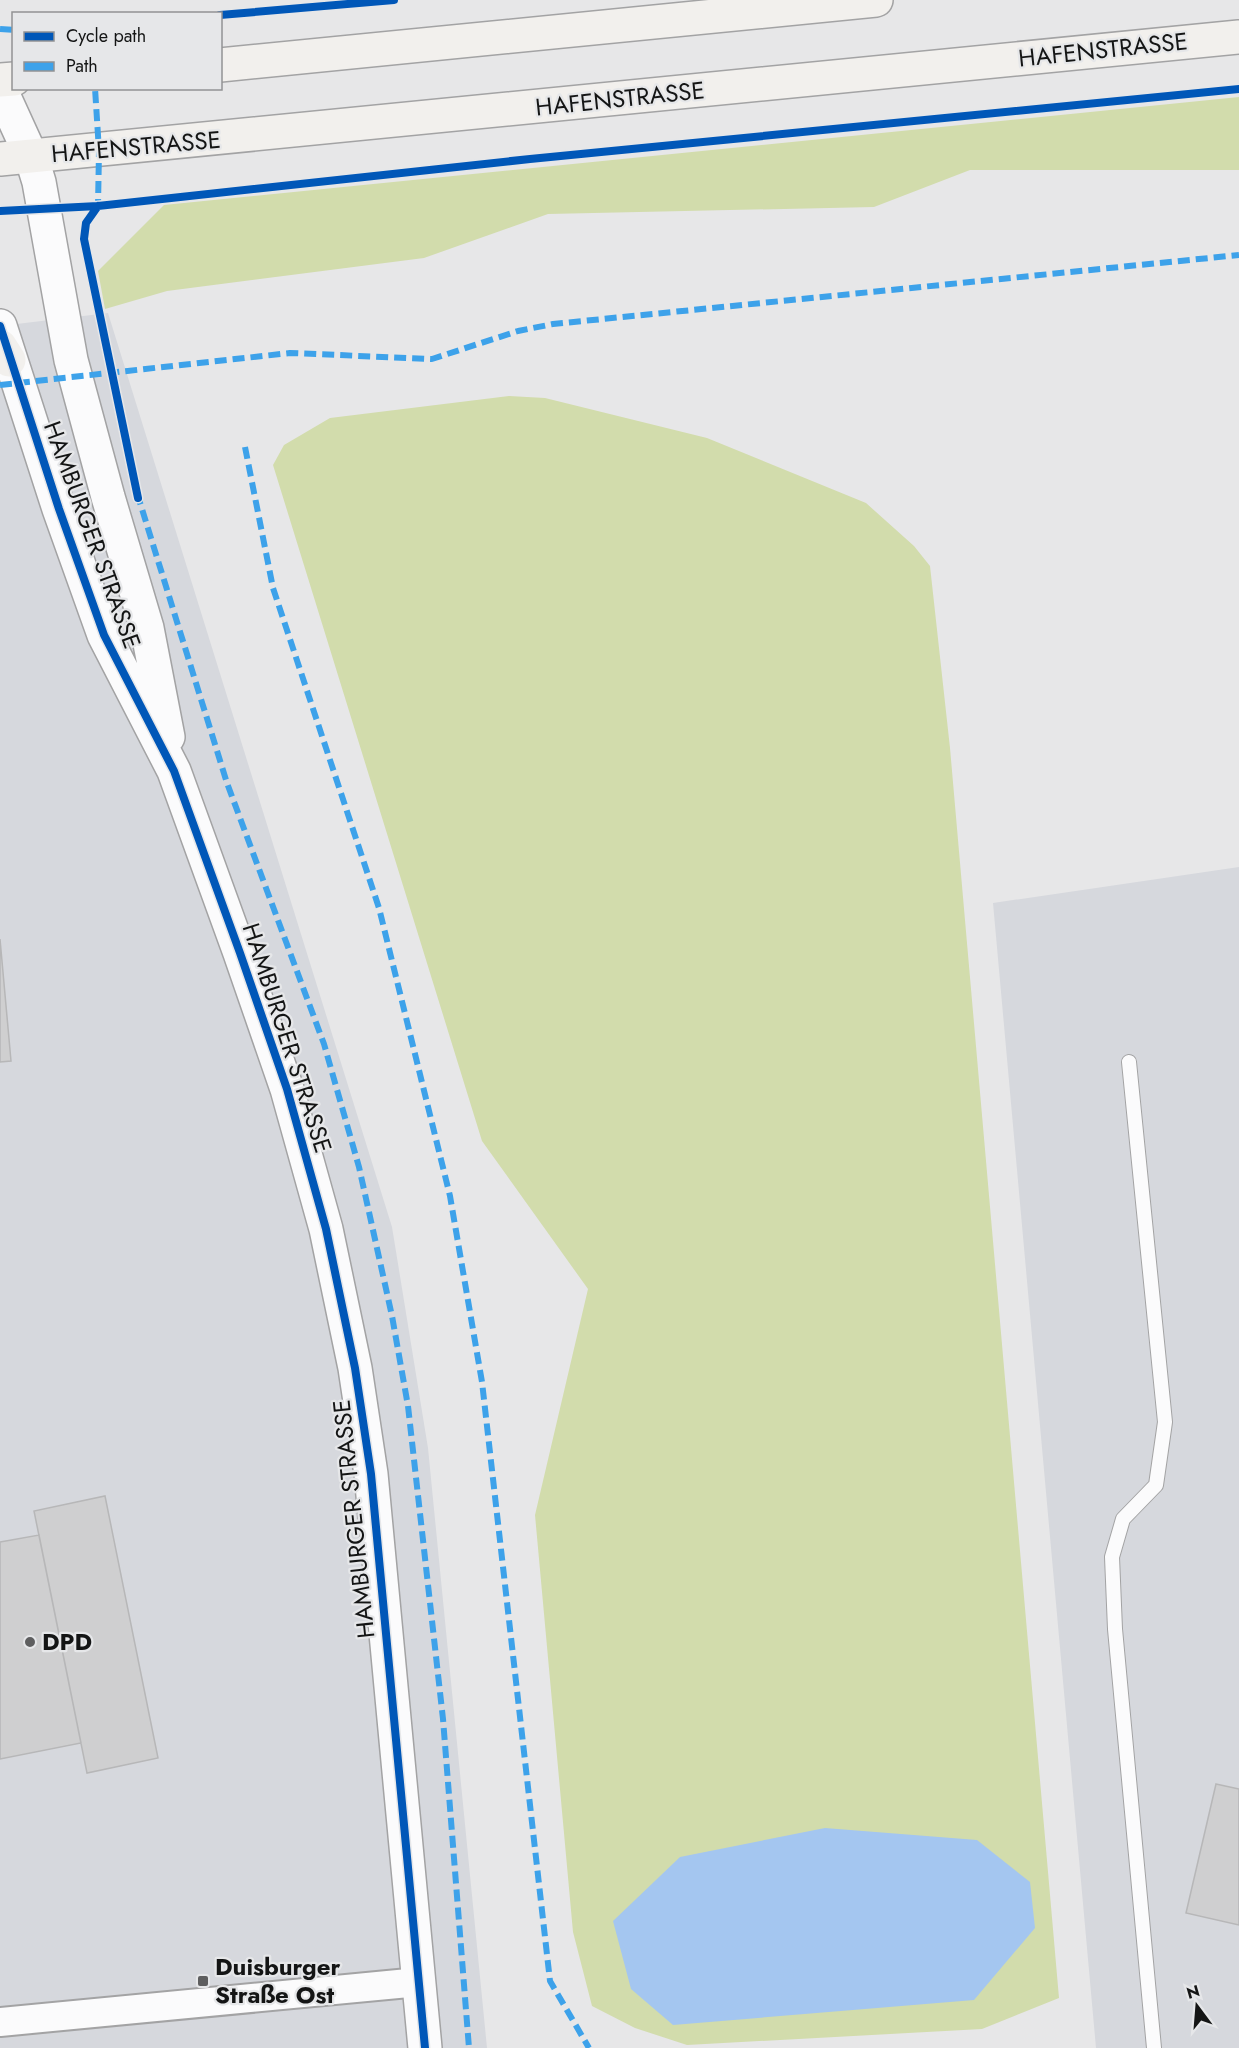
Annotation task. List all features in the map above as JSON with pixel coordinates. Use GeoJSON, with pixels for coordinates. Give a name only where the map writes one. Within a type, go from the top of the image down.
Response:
{"type":"FeatureCollection","features":[{"type":"Feature","properties":{"kind":"main road"},"geometry":{"type":"LineString","coordinates":[[222,65],[876,0]]}},
{"type":"Feature","properties":{"kind":"main road","name":"HAFENSTRASSE"},"geometry":{"type":"LineString","coordinates":[[15,158],[1239,37]]}},
{"type":"Feature","properties":{"kind":"street","name":"HAMBURGER STRASSE"},"geometry":{"type":"LineString","coordinates":[[0,88],[15,158],[41,192],[61,311],[79,394],[147,628],[174,771]]}},
{"type":"Feature","properties":{"kind":"street","name":"HAMBURGER STRASSE"},"geometry":{"type":"LineString","coordinates":[[0,327],[5,353],[104,635],[174,771],[287,1089],[313,1179],[340,1291],[371,1474],[425,2048]]}},
{"type":"Feature","properties":{"kind":"street"},"geometry":{"type":"LineString","coordinates":[[0,2022],[419,1982]]}},
{"type":"Feature","properties":{"kind":"lane"},"geometry":{"type":"LineString","coordinates":[[1129,1062],[1165,1422],[1156,1485],[1123,1519],[1112,1557],[1115,1629],[1154,2048]]}},
{"type":"Feature","properties":{"kind":"shaded area"},"geometry":{"type":"Polygon","coordinates":[[[108,313],[392,1227],[428,1448],[487,2048],[0,2048],[0,326],[108,313]]]}},
{"type":"Feature","properties":{"kind":"shaded area"},"geometry":{"type":"Polygon","coordinates":[[[1239,867],[1239,2048],[1096,2048],[993,903],[1239,867]]]}},
{"type":"Feature","properties":{"kind":"green space"},"geometry":{"type":"Polygon","coordinates":[[[1239,97],[1239,170],[970,170],[874,207],[548,214],[424,258],[167,291],[105,309],[98,271],[164,205],[1239,97]]]}},
{"type":"Feature","properties":{"kind":"green space"},"geometry":{"type":"Polygon","coordinates":[[[509,396],[545,398],[707,438],[866,503],[914,546],[930,566],[950,748],[1059,1998],[982,2029],[687,2045],[635,2028],[592,2006],[573,1932],[535,1515],[588,1289],[482,1141],[273,465],[284,445],[330,418],[509,396]]]}},
{"type":"Feature","properties":{"kind":"water"},"geometry":{"type":"Polygon","coordinates":[[[825,1828],[977,1840],[1030,1882],[1035,1928],[974,2000],[673,2025],[631,1989],[613,1921],[680,1857],[825,1828]]]}},
{"type":"Feature","properties":{"kind":"building"},"geometry":{"type":"Polygon","coordinates":[[[0,939],[11,1061],[0,1062],[0,939]]]}},
{"type":"Feature","properties":{"kind":"building"},"geometry":{"type":"Polygon","coordinates":[[[105,1496],[158,1758],[87,1773],[34,1511],[105,1496]]]}},
{"type":"Feature","properties":{"kind":"building","name":"DPD"},"geometry":{"type":"Polygon","coordinates":[[[39,1535],[81,1743],[0,1759],[0,1542],[39,1535]]]}},
{"type":"Feature","properties":{"kind":"building"},"geometry":{"type":"Polygon","coordinates":[[[1216,1784],[1239,1789],[1239,1925],[1186,1913],[1216,1784]]]}},
{"type":"Feature","properties":{"kind":"marked path"},"geometry":{"type":"LineString","coordinates":[[0,29],[12,30]]}},
{"type":"Feature","properties":{"kind":"marked path"},"geometry":{"type":"LineString","coordinates":[[95,90],[99,151],[98,206],[95,210]]}},
{"type":"Feature","properties":{"kind":"marked path"},"geometry":{"type":"LineString","coordinates":[[0,385],[290,353],[432,359],[518,331],[553,324],[1239,255]]}},
{"type":"Feature","properties":{"kind":"marked path"},"geometry":{"type":"LineString","coordinates":[[245,447],[273,588],[379,908],[450,1196],[482,1382],[550,1981],[589,2048]]}},
{"type":"Feature","properties":{"kind":"marked path"},"geometry":{"type":"LineString","coordinates":[[137,493],[227,783],[324,1044],[359,1167],[392,1316],[408,1406],[443,1719],[469,2048]]}},
{"type":"Feature","properties":{"kind":"cycle path"},"geometry":{"type":"LineString","coordinates":[[222,15],[394,0]]}},
{"type":"Feature","properties":{"kind":"cycle path"},"geometry":{"type":"LineString","coordinates":[[0,211],[98,206],[530,159],[1239,89]]}},
{"type":"Feature","properties":{"kind":"cycle path"},"geometry":{"type":"LineString","coordinates":[[98,206],[86,223],[84,239],[138,498]]}},
{"type":"Feature","properties":{"kind":"cycle path"},"geometry":{"type":"LineString","coordinates":[[0,326],[59,509],[104,635],[174,771],[240,953],[287,1089],[326,1229],[355,1368],[371,1474],[425,2048]]}},
{"type":"Feature","properties":{"kind":"place","name":"DPD"},"geometry":{"type":"Point","coordinates":[30,1642]}},
{"type":"Feature","properties":{"kind":"place","name":"Duisburger Straße Ost"},"geometry":{"type":"Point","coordinates":[203,1981]}}]}
